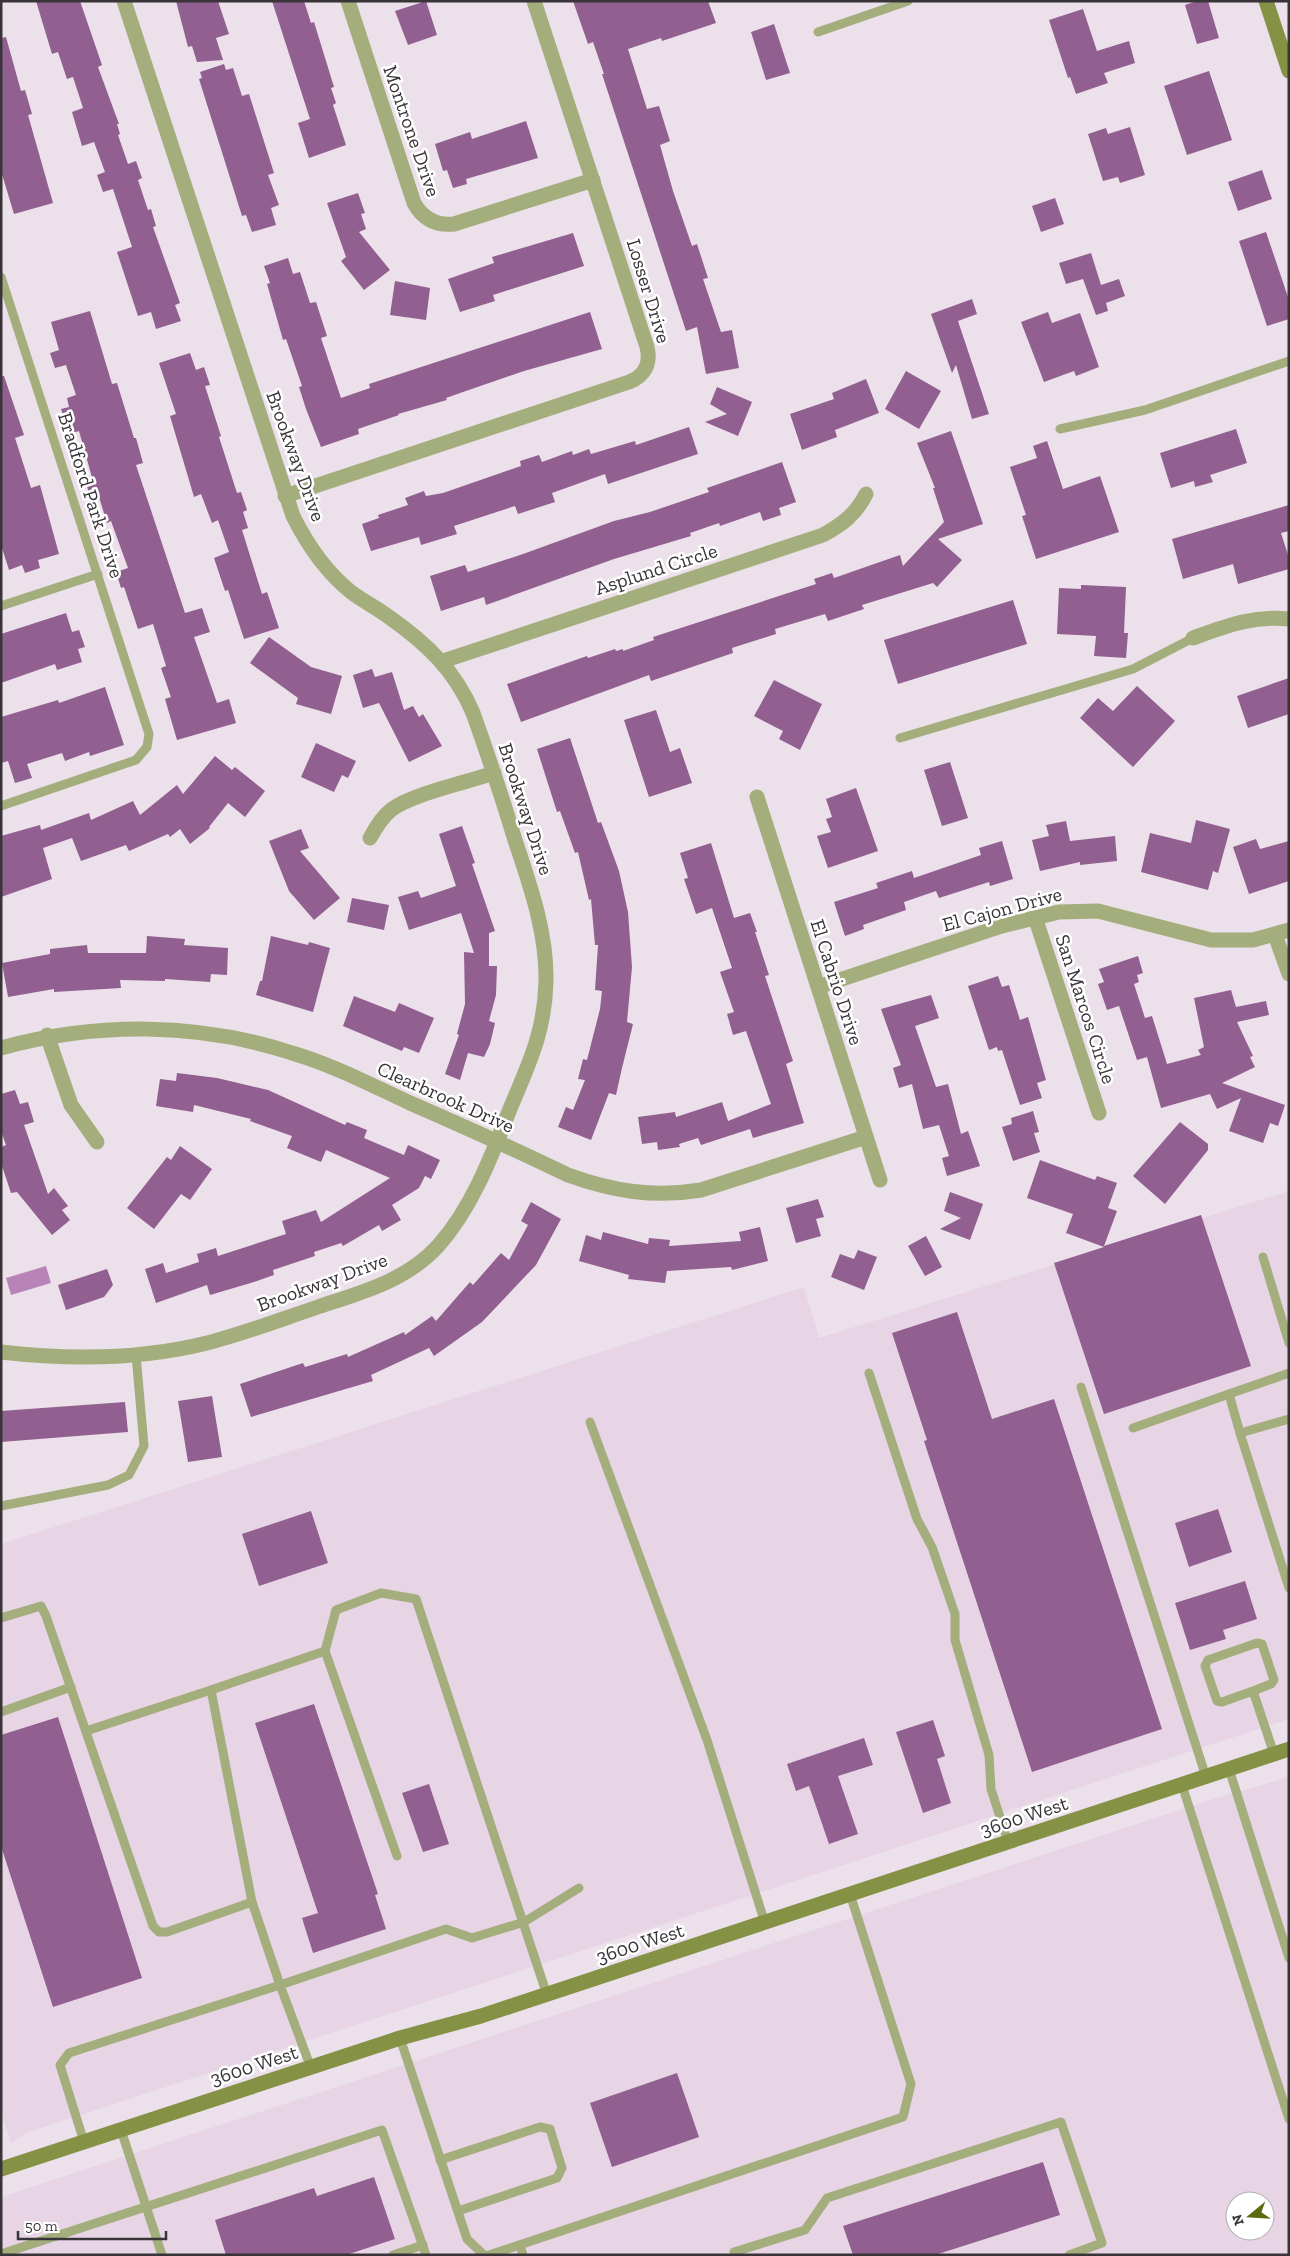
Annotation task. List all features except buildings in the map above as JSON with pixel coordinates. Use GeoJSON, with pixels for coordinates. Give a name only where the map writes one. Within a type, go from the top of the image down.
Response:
{"type":"FeatureCollection","features":[{"type":"Feature","properties":{"kind":"street","name":"Brookway Drive"},"geometry":{"type":"LineString","coordinates":[[1,1352],[67,1358],[136,1355],[208,1343],[362,1293],[398,1278],[438,1246],[470,1199],[534,1054],[544,1008],[546,980],[544,950],[531,889],[494,773],[466,696],[443,661],[430,648],[350,591],[326,566],[302,534],[285,496],[124,1]]}},
{"type":"Feature","properties":{"kind":"street","name":"Montrone Drive"},"geometry":{"type":"LineString","coordinates":[[348,1],[414,203],[424,216],[438,224],[454,224],[593,180]]}},
{"type":"Feature","properties":{"kind":"street","name":"Losser Drive"},"geometry":{"type":"LineString","coordinates":[[285,496],[629,382],[642,375],[649,362],[649,354],[534,1]]}},
{"type":"Feature","properties":{"kind":"street"},"geometry":{"type":"LineString","coordinates":[[1266,1],[1289,71]]}},
{"type":"Feature","properties":{"kind":"street","name":"Asplund Circle"},"geometry":{"type":"LineString","coordinates":[[443,661],[823,535],[845,523],[860,507],[866,494]]}},
{"type":"Feature","properties":{"kind":"street"},"geometry":{"type":"LineString","coordinates":[[1193,638],[1255,618],[1289,619]]}},
{"type":"Feature","properties":{"kind":"street"},"geometry":{"type":"LineString","coordinates":[[370,838],[379,822],[392,810],[408,801],[494,773]]}},
{"type":"Feature","properties":{"kind":"street","name":"El Cabrio Drive"},"geometry":{"type":"LineString","coordinates":[[757,797],[880,1180]]}},
{"type":"Feature","properties":{"kind":"street","name":"El Cajon Drive"},"geometry":{"type":"LineString","coordinates":[[818,987],[1035,917],[1073,910],[1098,911],[1211,940],[1253,940],[1282,932]]}},
{"type":"Feature","properties":{"kind":"street","name":"San Marcos Circle"},"geometry":{"type":"LineString","coordinates":[[1035,917],[1099,1113]]}},
{"type":"Feature","properties":{"kind":"street"},"geometry":{"type":"LineString","coordinates":[[1282,932],[1289,974]]}},
{"type":"Feature","properties":{"kind":"street","name":"Clearbrook Drive"},"geometry":{"type":"LineString","coordinates":[[1,1048],[47,1035],[124,1028],[159,1029],[230,1037],[254,1042],[321,1063],[586,1182],[635,1193],[679,1194],[714,1187],[866,1137]]}},
{"type":"Feature","properties":{"kind":"street"},"geometry":{"type":"LineString","coordinates":[[47,1035],[71,1105],[97,1142]]}},
{"type":"Feature","properties":{"kind":"street","name":"3600 West"},"geometry":{"type":"LineString","coordinates":[[1,2169],[400,2038],[481,2016],[547,1995],[1289,1749]]}},
{"type":"Feature","properties":{"kind":"lane"},"geometry":{"type":"LineString","coordinates":[[818,32],[908,1]]}},
{"type":"Feature","properties":{"kind":"lane","name":"Bradford Park Drive"},"geometry":{"type":"LineString","coordinates":[[1,276],[147,725],[149,740],[143,754],[136,760],[1,806]]}},
{"type":"Feature","properties":{"kind":"lane"},"geometry":{"type":"LineString","coordinates":[[1060,430],[1145,410],[1289,361]]}},
{"type":"Feature","properties":{"kind":"lane"},"geometry":{"type":"LineString","coordinates":[[1,606],[98,574]]}},
{"type":"Feature","properties":{"kind":"lane"},"geometry":{"type":"LineString","coordinates":[[900,738],[1133,669],[1193,638]]}},
{"type":"Feature","properties":{"kind":"lane"},"geometry":{"type":"LineString","coordinates":[[1263,1257],[1289,1343]]}},
{"type":"Feature","properties":{"kind":"lane"},"geometry":{"type":"LineString","coordinates":[[1,1506],[108,1485],[129,1475],[144,1446],[136,1355]]}},
{"type":"Feature","properties":{"kind":"lane"},"geometry":{"type":"LineString","coordinates":[[869,1373],[918,1519],[932,1547],[955,1614],[955,1640],[989,1755],[991,1789],[1008,1842]]}},
{"type":"Feature","properties":{"kind":"lane"},"geometry":{"type":"LineString","coordinates":[[1133,1428],[1289,1374]]}},
{"type":"Feature","properties":{"kind":"lane"},"geometry":{"type":"LineString","coordinates":[[1081,1387],[1206,1777]]}},
{"type":"Feature","properties":{"kind":"lane"},"geometry":{"type":"LineString","coordinates":[[1229,1394],[1289,1588]]}},
{"type":"Feature","properties":{"kind":"lane"},"geometry":{"type":"LineString","coordinates":[[1240,1434],[1289,1418]]}},
{"type":"Feature","properties":{"kind":"lane"},"geometry":{"type":"LineString","coordinates":[[590,1422],[707,1740],[765,1923]]}},
{"type":"Feature","properties":{"kind":"lane"},"geometry":{"type":"LineString","coordinates":[[397,1856],[325,1650],[336,1610],[381,1593],[416,1599],[547,1995]]}},
{"type":"Feature","properties":{"kind":"lane"},"geometry":{"type":"LineString","coordinates":[[1,1618],[41,1606],[154,1926],[159,1932],[167,1932],[252,1902]]}},
{"type":"Feature","properties":{"kind":"lane"},"geometry":{"type":"LineString","coordinates":[[1257,1643],[1262,1644],[1274,1680],[1271,1684],[1253,1691],[1222,1702],[1218,1700],[1205,1666],[1208,1660],[1257,1643]]}},
{"type":"Feature","properties":{"kind":"lane"},"geometry":{"type":"LineString","coordinates":[[86,1731],[325,1650]]}},
{"type":"Feature","properties":{"kind":"lane"},"geometry":{"type":"LineString","coordinates":[[1,1712],[71,1687]]}},
{"type":"Feature","properties":{"kind":"lane"},"geometry":{"type":"LineString","coordinates":[[211,1690],[252,1902],[311,2068]]}},
{"type":"Feature","properties":{"kind":"lane"},"geometry":{"type":"LineString","coordinates":[[1253,1691],[1274,1754]]}},
{"type":"Feature","properties":{"kind":"lane"},"geometry":{"type":"LineString","coordinates":[[1229,1769],[1289,1958]]}},
{"type":"Feature","properties":{"kind":"lane"},"geometry":{"type":"LineString","coordinates":[[1182,1785],[1289,2119]]}},
{"type":"Feature","properties":{"kind":"lane"},"geometry":{"type":"LineString","coordinates":[[84,2142],[60,2065],[69,2052],[280,1985],[446,1929],[472,1938],[524,1922],[579,1888]]}},
{"type":"Feature","properties":{"kind":"lane"},"geometry":{"type":"LineString","coordinates":[[489,2255],[903,2117],[911,2084],[850,1894]]}},
{"type":"Feature","properties":{"kind":"lane"},"geometry":{"type":"LineString","coordinates":[[400,2038],[467,2239],[484,2255]]}},
{"type":"Feature","properties":{"kind":"lane"},"geometry":{"type":"LineString","coordinates":[[735,2255],[734,2252],[805,2230],[827,2198],[1061,2122],[1102,2243],[1069,2255]]}},
{"type":"Feature","properties":{"kind":"lane"},"geometry":{"type":"LineString","coordinates":[[440,2160],[540,2126],[550,2128],[562,2168],[556,2178],[458,2211]]}},
{"type":"Feature","properties":{"kind":"lane"},"geometry":{"type":"LineString","coordinates":[[121,2130],[162,2255]]}},
{"type":"Feature","properties":{"kind":"lane"},"geometry":{"type":"LineString","coordinates":[[1,2254],[382,2130],[426,2255]]}},
{"type":"Feature","properties":{"kind":"lane"},"geometry":{"type":"LineString","coordinates":[[393,2255],[423,2245]]}},
{"type":"Feature","properties":{"kind":"lane"},"geometry":{"type":"LineString","coordinates":[[520,2245],[523,2255]]}},
{"type":"Feature","properties":{"kind":"shaded area"},"geometry":{"type":"Polygon","coordinates":[[[1289,1191],[1289,1719],[26,2133],[11,2143],[1,2112],[1,1544],[804,1287],[819,1338],[1289,1191]]]}},
{"type":"Feature","properties":{"kind":"shaded area"},"geometry":{"type":"Polygon","coordinates":[[[46,1266],[51,1283],[11,1295],[6,1278],[46,1266]]]}},
{"type":"Feature","properties":{"kind":"shaded area"},"geometry":{"type":"Polygon","coordinates":[[[1289,1777],[1289,2255],[1,2255],[1,2197],[1210,1800],[1289,1777]]]}}]}
